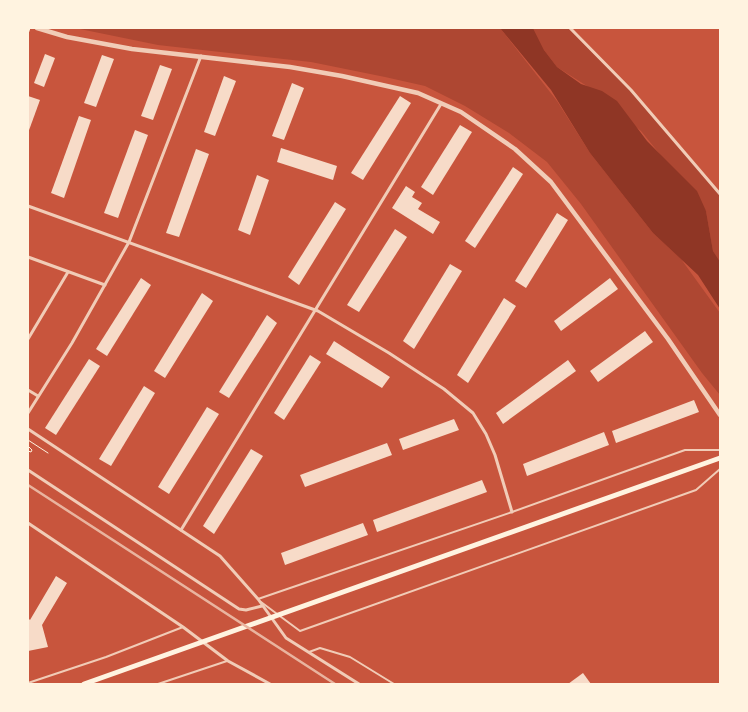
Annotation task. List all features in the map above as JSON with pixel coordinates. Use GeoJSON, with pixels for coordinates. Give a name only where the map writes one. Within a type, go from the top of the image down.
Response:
{"type":"FeatureCollection","features":[{"type":"Feature","properties":{"kind":"main road"},"geometry":{"type":"LineString","coordinates":[[84,684],[720,458]]}},
{"type":"Feature","properties":{"kind":"street"},"geometry":{"type":"LineString","coordinates":[[37,28],[67,37],[132,49],[290,67],[342,76],[418,93],[484,126],[515,149],[551,182],[668,339],[720,415]]}},
{"type":"Feature","properties":{"kind":"street"},"geometry":{"type":"LineString","coordinates":[[570,28],[631,90],[720,194]]}},
{"type":"Feature","properties":{"kind":"street"},"geometry":{"type":"LineString","coordinates":[[28,413],[72,343],[129,242],[201,56]]}},
{"type":"Feature","properties":{"kind":"street"},"geometry":{"type":"LineString","coordinates":[[182,530],[441,104]]}},
{"type":"Feature","properties":{"kind":"street"},"geometry":{"type":"LineString","coordinates":[[28,206],[315,311],[444,388],[465,405],[486,434],[495,455],[512,512]]}},
{"type":"Feature","properties":{"kind":"street"},"geometry":{"type":"LineString","coordinates":[[28,257],[105,284]]}},
{"type":"Feature","properties":{"kind":"street"},"geometry":{"type":"LineString","coordinates":[[28,339],[68,272]]}},
{"type":"Feature","properties":{"kind":"street"},"geometry":{"type":"LineString","coordinates":[[28,390],[38,396]]}},
{"type":"Feature","properties":{"kind":"street"},"geometry":{"type":"LineString","coordinates":[[28,429],[182,530],[230,565],[258,599],[286,638],[358,684]]}},
{"type":"Feature","properties":{"kind":"street"},"geometry":{"type":"LineString","coordinates":[[28,470],[239,609],[246,610],[262,606]]}},
{"type":"Feature","properties":{"kind":"street"},"geometry":{"type":"LineString","coordinates":[[28,523],[182,626],[228,661],[270,684]]}},
{"type":"Feature","properties":{"kind":"lane"},"geometry":{"type":"LineString","coordinates":[[258,599],[512,512],[685,450],[720,450]]}},
{"type":"Feature","properties":{"kind":"lane"},"geometry":{"type":"LineString","coordinates":[[258,599],[300,631],[696,490],[720,469]]}},
{"type":"Feature","properties":{"kind":"lane"},"geometry":{"type":"LineString","coordinates":[[28,684],[106,657],[182,626]]}},
{"type":"Feature","properties":{"kind":"lane"},"geometry":{"type":"LineString","coordinates":[[309,652],[320,648],[350,657],[394,684]]}},
{"type":"Feature","properties":{"kind":"lane"},"geometry":{"type":"LineString","coordinates":[[158,684],[228,661]]}},
{"type":"Feature","properties":{"kind":"path"},"geometry":{"type":"LineString","coordinates":[[28,34],[30,28]]}},
{"type":"Feature","properties":{"kind":"path"},"geometry":{"type":"LineString","coordinates":[[28,440],[48,453]]}},
{"type":"Feature","properties":{"kind":"path"},"geometry":{"type":"LineString","coordinates":[[28,446],[32,450],[31,452],[28,451]]}},
{"type":"Feature","properties":{"kind":"shaded area"},"geometry":{"type":"Polygon","coordinates":[[[75,28],[500,28],[557,101],[590,153],[653,233],[681,259],[720,313],[720,395],[702,373],[581,204],[547,162],[509,133],[465,106],[425,86],[311,62],[158,45],[75,28]]]}},
{"type":"Feature","properties":{"kind":"shaded area"},"geometry":{"type":"Polygon","coordinates":[[[500,28],[533,28],[544,50],[557,67],[581,84],[602,91],[617,101],[647,141],[697,191],[706,211],[713,251],[720,262],[720,309],[698,275],[653,233],[590,153],[551,90],[500,28]]]}},
{"type":"Feature","properties":{"kind":"shaded area"},"geometry":{"type":"Polygon","coordinates":[[[533,28],[570,28],[631,90],[720,193],[720,264],[713,251],[706,211],[641,131],[590,88],[557,67],[544,50],[533,28]]]}},
{"type":"Feature","properties":{"kind":"building"},"geometry":{"type":"Polygon","coordinates":[[[45,54],[55,58],[44,87],[34,83],[45,54]]]}},
{"type":"Feature","properties":{"kind":"building"},"geometry":{"type":"Polygon","coordinates":[[[102,55],[114,59],[96,107],[84,103],[102,55]]]}},
{"type":"Feature","properties":{"kind":"building"},"geometry":{"type":"Polygon","coordinates":[[[160,65],[172,69],[153,120],[141,116],[160,65]]]}},
{"type":"Feature","properties":{"kind":"building"},"geometry":{"type":"Polygon","coordinates":[[[224,76],[236,81],[215,136],[204,132],[224,76]]]}},
{"type":"Feature","properties":{"kind":"building"},"geometry":{"type":"Polygon","coordinates":[[[292,83],[304,88],[284,140],[272,136],[292,83]]]}},
{"type":"Feature","properties":{"kind":"building"},"geometry":{"type":"Polygon","coordinates":[[[28,96],[40,100],[28,133],[28,96]]]}},
{"type":"Feature","properties":{"kind":"building"},"geometry":{"type":"Polygon","coordinates":[[[400,96],[411,103],[363,180],[351,173],[400,96]]]}},
{"type":"Feature","properties":{"kind":"building"},"geometry":{"type":"Polygon","coordinates":[[[79,116],[91,120],[64,198],[51,193],[79,116]]]}},
{"type":"Feature","properties":{"kind":"building"},"geometry":{"type":"Polygon","coordinates":[[[460,125],[472,132],[433,195],[421,187],[460,125]]]}},
{"type":"Feature","properties":{"kind":"building"},"geometry":{"type":"Polygon","coordinates":[[[135,130],[148,135],[118,218],[104,213],[135,130]]]}},
{"type":"Feature","properties":{"kind":"building"},"geometry":{"type":"Polygon","coordinates":[[[281,148],[337,166],[333,180],[277,162],[281,148]]]}},
{"type":"Feature","properties":{"kind":"building"},"geometry":{"type":"Polygon","coordinates":[[[196,149],[209,154],[179,237],[166,233],[196,149]]]}},
{"type":"Feature","properties":{"kind":"building"},"geometry":{"type":"Polygon","coordinates":[[[513,167],[523,174],[475,248],[465,241],[513,167]]]}},
{"type":"Feature","properties":{"kind":"building"},"geometry":{"type":"Polygon","coordinates":[[[257,175],[269,180],[250,235],[238,230],[257,175]]]}},
{"type":"Feature","properties":{"kind":"building"},"geometry":{"type":"Polygon","coordinates":[[[406,186],[415,192],[412,197],[422,203],[418,209],[440,222],[433,234],[392,208],[406,186]]]}},
{"type":"Feature","properties":{"kind":"building"},"geometry":{"type":"Polygon","coordinates":[[[335,202],[346,209],[299,285],[288,277],[335,202]]]}},
{"type":"Feature","properties":{"kind":"building"},"geometry":{"type":"Polygon","coordinates":[[[557,213],[568,220],[526,288],[515,281],[557,213]]]}},
{"type":"Feature","properties":{"kind":"building"},"geometry":{"type":"Polygon","coordinates":[[[395,229],[407,237],[359,312],[347,305],[395,229]]]}},
{"type":"Feature","properties":{"kind":"building"},"geometry":{"type":"Polygon","coordinates":[[[450,264],[462,271],[414,349],[403,341],[450,264]]]}},
{"type":"Feature","properties":{"kind":"building"},"geometry":{"type":"Polygon","coordinates":[[[141,278],[151,285],[107,356],[96,349],[141,278]]]}},
{"type":"Feature","properties":{"kind":"building"},"geometry":{"type":"Polygon","coordinates":[[[610,278],[618,289],[561,331],[554,321],[610,278]]]}},
{"type":"Feature","properties":{"kind":"building"},"geometry":{"type":"Polygon","coordinates":[[[202,293],[213,301],[165,378],[154,371],[202,293]]]}},
{"type":"Feature","properties":{"kind":"building"},"geometry":{"type":"Polygon","coordinates":[[[504,298],[516,306],[468,383],[457,375],[504,298]]]}},
{"type":"Feature","properties":{"kind":"building"},"geometry":{"type":"Polygon","coordinates":[[[267,315],[277,323],[229,398],[219,392],[267,315]]]}},
{"type":"Feature","properties":{"kind":"building"},"geometry":{"type":"Polygon","coordinates":[[[645,331],[653,342],[598,382],[590,371],[645,331]]]}},
{"type":"Feature","properties":{"kind":"building"},"geometry":{"type":"Polygon","coordinates":[[[334,341],[390,377],[382,388],[326,354],[334,341]]]}},
{"type":"Feature","properties":{"kind":"building"},"geometry":{"type":"Polygon","coordinates":[[[310,355],[321,362],[284,420],[274,413],[310,355]]]}},
{"type":"Feature","properties":{"kind":"building"},"geometry":{"type":"Polygon","coordinates":[[[89,359],[100,366],[56,435],[45,428],[89,359]]]}},
{"type":"Feature","properties":{"kind":"building"},"geometry":{"type":"Polygon","coordinates":[[[568,360],[576,371],[503,424],[496,413],[568,360]]]}},
{"type":"Feature","properties":{"kind":"building"},"geometry":{"type":"Polygon","coordinates":[[[144,386],[155,393],[111,466],[99,459],[144,386]]]}},
{"type":"Feature","properties":{"kind":"building"},"geometry":{"type":"Polygon","coordinates":[[[694,400],[699,412],[616,443],[612,431],[694,400]]]}},
{"type":"Feature","properties":{"kind":"building"},"geometry":{"type":"Polygon","coordinates":[[[207,407],[219,414],[169,494],[158,487],[207,407]]]}},
{"type":"Feature","properties":{"kind":"building"},"geometry":{"type":"Polygon","coordinates":[[[454,419],[459,430],[403,450],[399,439],[454,419]]]}},
{"type":"Feature","properties":{"kind":"building"},"geometry":{"type":"Polygon","coordinates":[[[604,432],[609,445],[527,476],[523,464],[604,432]]]}},
{"type":"Feature","properties":{"kind":"building"},"geometry":{"type":"Polygon","coordinates":[[[387,443],[392,455],[305,487],[300,475],[387,443]]]}},
{"type":"Feature","properties":{"kind":"building"},"geometry":{"type":"Polygon","coordinates":[[[251,449],[263,456],[214,534],[203,526],[251,449]]]}},
{"type":"Feature","properties":{"kind":"building"},"geometry":{"type":"Polygon","coordinates":[[[482,480],[487,492],[377,532],[373,520],[482,480]]]}},
{"type":"Feature","properties":{"kind":"building"},"geometry":{"type":"Polygon","coordinates":[[[363,523],[368,535],[285,565],[281,553],[363,523]]]}},
{"type":"Feature","properties":{"kind":"building"},"geometry":{"type":"Polygon","coordinates":[[[56,576],[67,583],[42,625],[48,647],[28,651],[28,618],[30,620],[56,576]]]}},
{"type":"Feature","properties":{"kind":"building"},"geometry":{"type":"Polygon","coordinates":[[[583,673],[591,684],[568,684],[583,673]]]}},
{"type":"Feature","properties":{"kind":"railway"},"geometry":{"type":"LineString","coordinates":[[28,485],[335,684]]}}]}
